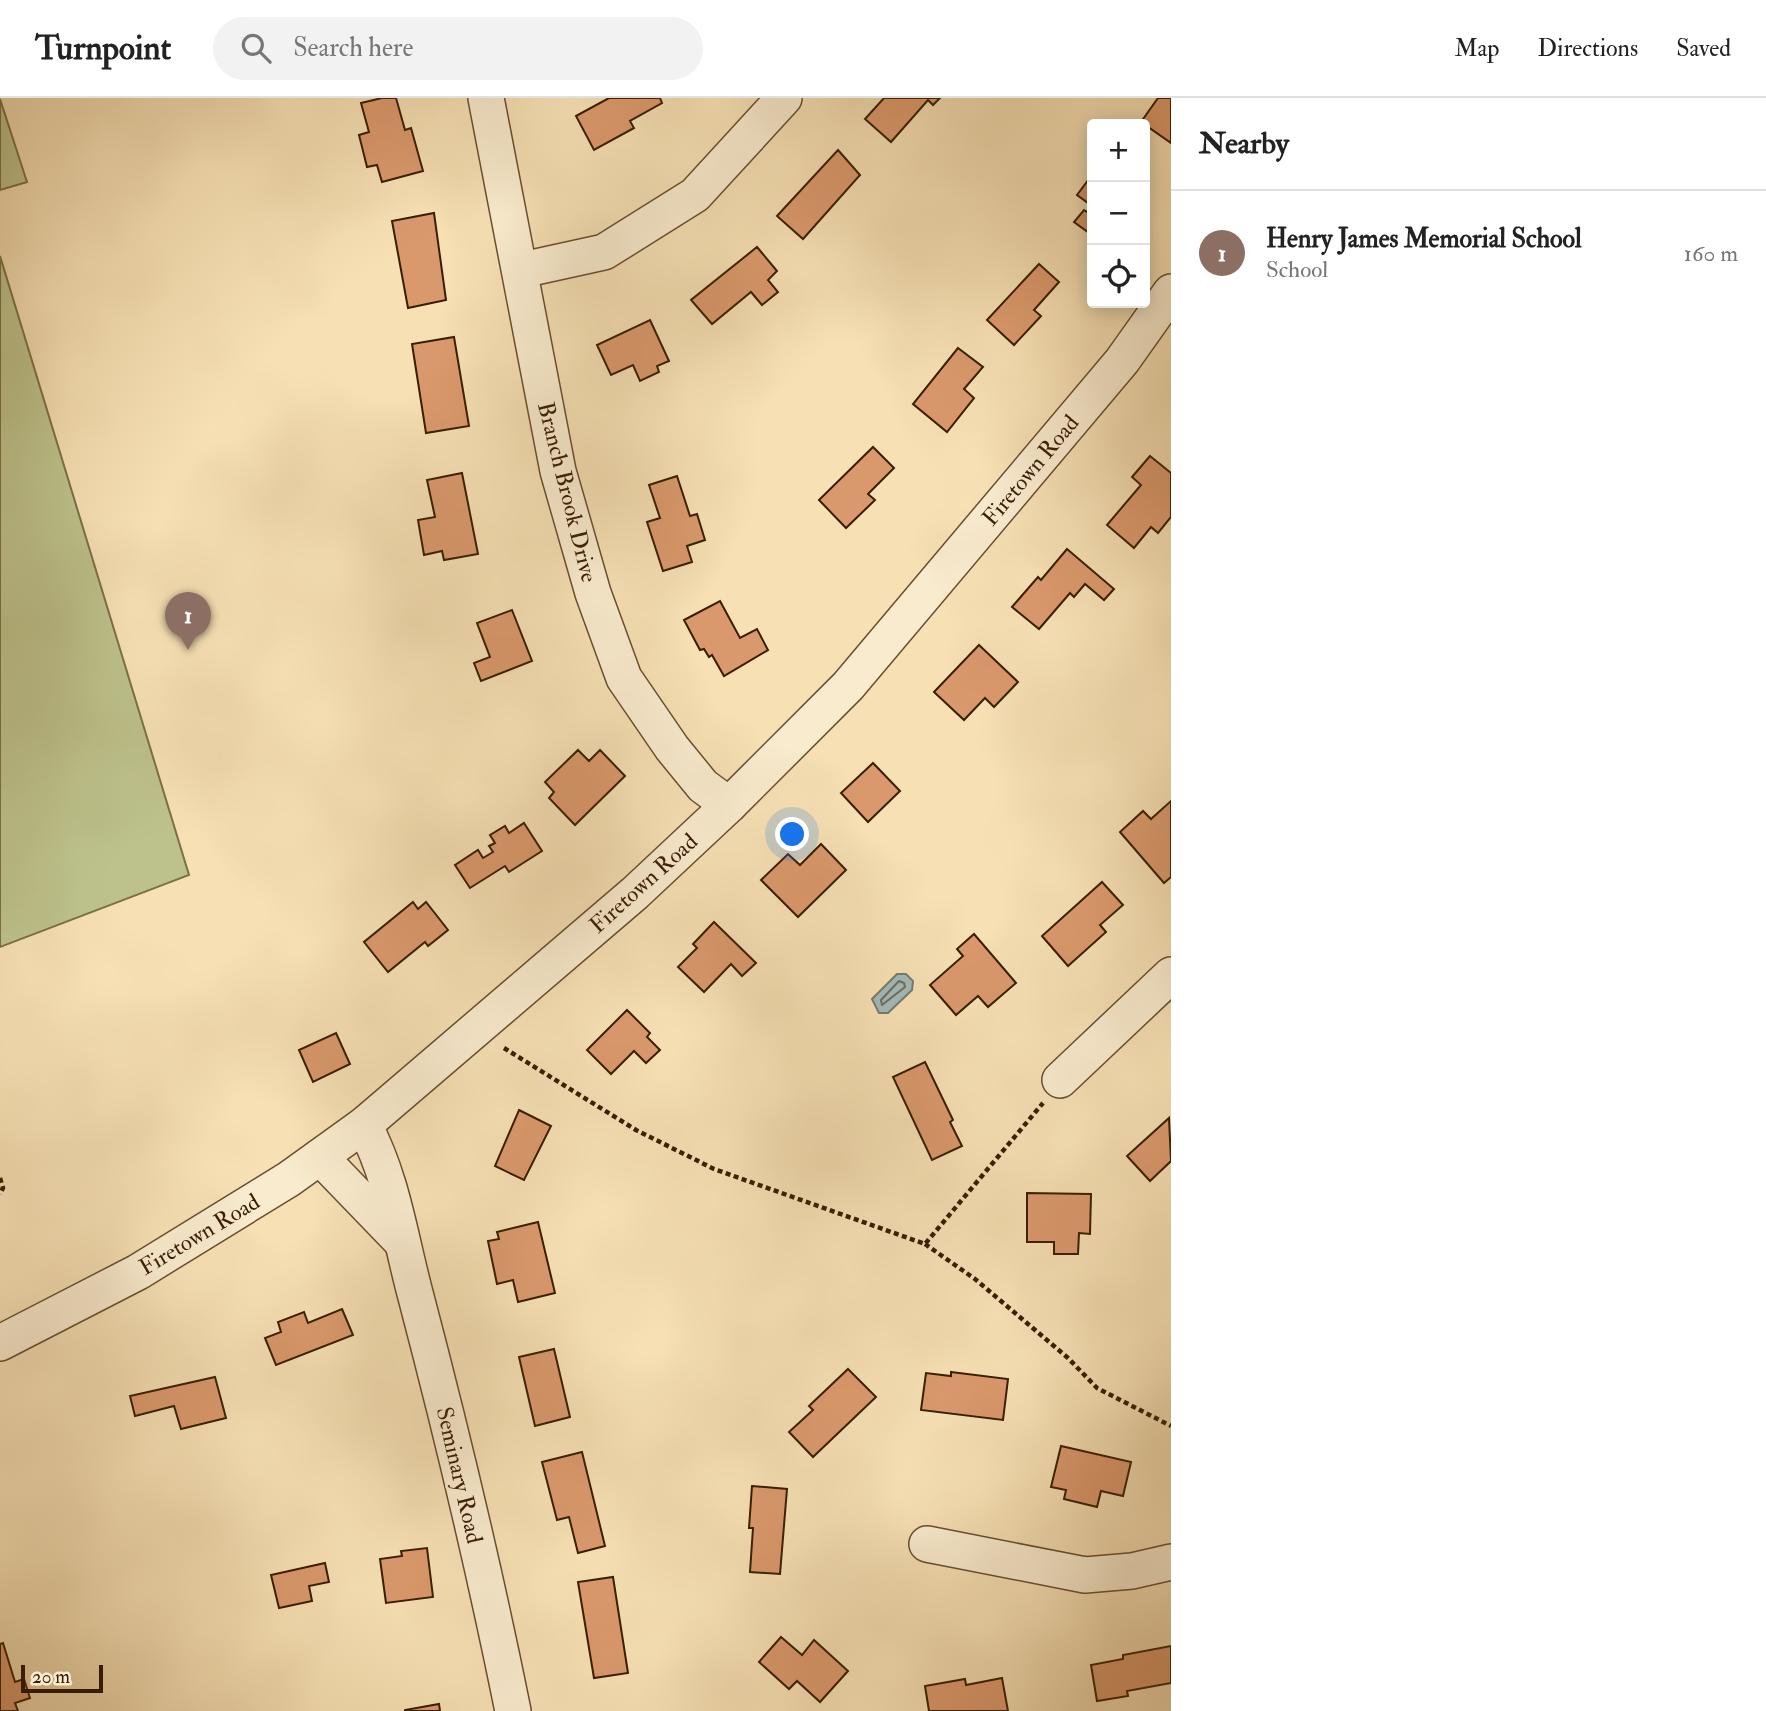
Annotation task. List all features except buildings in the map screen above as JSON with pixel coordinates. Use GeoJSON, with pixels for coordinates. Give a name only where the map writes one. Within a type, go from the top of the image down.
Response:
{"type":"FeatureCollection","features":[{"type":"Feature","properties":{"kind":"street","name":"Branch Brook Drive"},"geometry":{"type":"LineString","coordinates":[[486,98],[522,270],[558,471],[593,593],[624,678],[671,748],[703,786],[729,805]]}},
{"type":"Feature","properties":{"kind":"street"},"geometry":{"type":"LineString","coordinates":[[522,270],[604,252],[695,195],[784,98]]}},
{"type":"Feature","properties":{"kind":"street","name":"Firetown Road"},"geometry":{"type":"LineString","coordinates":[[0,1343],[138,1272],[320,1157],[365,1125],[635,893],[729,805],[848,686],[1122,361],[1171,292]]}},
{"type":"Feature","properties":{"kind":"street"},"geometry":{"type":"LineString","coordinates":[[1060,1080],[1171,975]]}},
{"type":"Feature","properties":{"kind":"street","name":"Seminary Road"},"geometry":{"type":"LineString","coordinates":[[365,1125],[381,1157],[396,1202],[401,1241],[445,1410],[513,1711]]}},
{"type":"Feature","properties":{"kind":"street","name":"Seminary Road"},"geometry":{"type":"LineString","coordinates":[[320,1157],[401,1241]]}},
{"type":"Feature","properties":{"kind":"street"},"geometry":{"type":"LineString","coordinates":[[927,1544],[1084,1575],[1132,1571],[1171,1562]]}},
{"type":"Feature","properties":{"kind":"path"},"geometry":{"type":"LineString","coordinates":[[504,1048],[636,1130],[714,1170],[925,1244],[975,1279],[1068,1358],[1097,1388],[1171,1426]]}},
{"type":"Feature","properties":{"kind":"path"},"geometry":{"type":"LineString","coordinates":[[925,1244],[1012,1142],[1060,1080]]}},
{"type":"Feature","properties":{"kind":"path"},"geometry":{"type":"LineString","coordinates":[[0,1178],[3,1188],[0,1194]]}},
{"type":"Feature","properties":{"kind":"green space"},"geometry":{"type":"Polygon","coordinates":[[[0,99],[27,182],[0,190],[0,99]]]}},
{"type":"Feature","properties":{"kind":"green space"},"geometry":{"type":"Polygon","coordinates":[[[0,256],[189,875],[0,947],[0,256]]]}},
{"type":"Feature","properties":{"kind":"water"},"geometry":{"type":"Polygon","coordinates":[[[897,974],[906,974],[913,981],[912,990],[888,1013],[879,1013],[872,999],[897,974]]]}},
{"type":"Feature","properties":{"kind":"place","name":"Henry James Memorial School"},"geometry":{"type":"Point","coordinates":[188,650]}}]}
